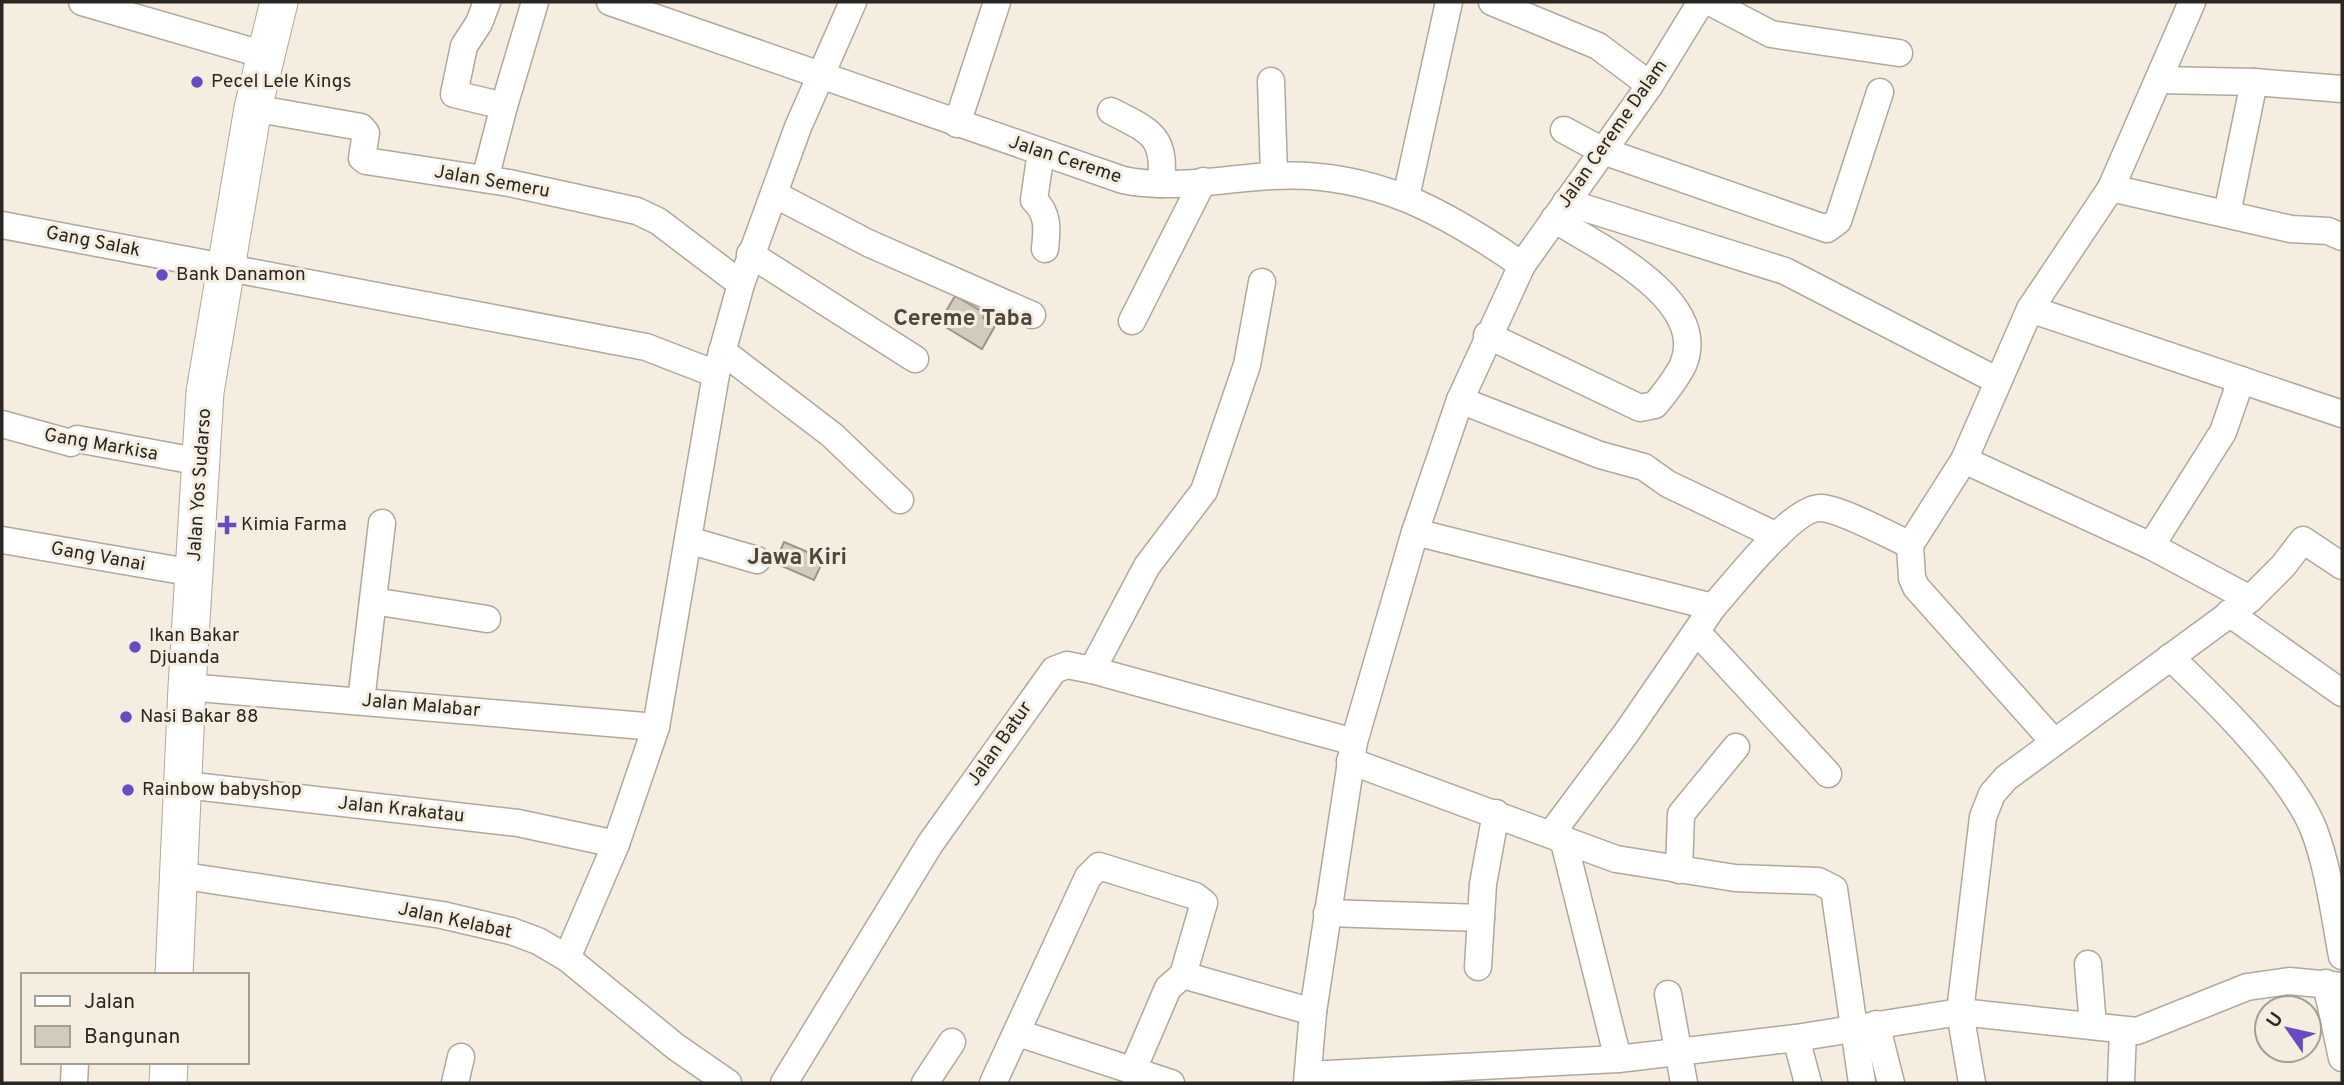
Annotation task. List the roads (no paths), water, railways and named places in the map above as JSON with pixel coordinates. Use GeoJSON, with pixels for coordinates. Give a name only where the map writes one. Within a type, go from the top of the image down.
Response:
{"type":"FeatureCollection","features":[{"type":"Feature","properties":{"kind":"highway","name":"Jalan Yos Sudarso"},"geometry":{"type":"LineString","coordinates":[[174,973],[185,785],[187,687],[205,392],[253,108],[279,2]]}},
{"type":"Feature","properties":{"kind":"highway"},"geometry":{"type":"LineString","coordinates":[[168,1083],[169,1064]]}},
{"type":"Feature","properties":{"kind":"street"},"geometry":{"type":"LineString","coordinates":[[82,2],[265,55]]}},
{"type":"Feature","properties":{"kind":"street"},"geometry":{"type":"LineString","coordinates":[[487,2],[479,23],[464,46],[454,94],[504,106]]}},
{"type":"Feature","properties":{"kind":"street"},"geometry":{"type":"LineString","coordinates":[[485,179],[535,2]]}},
{"type":"Feature","properties":{"kind":"street","name":"Jalan Cereme"},"geometry":{"type":"LineString","coordinates":[[610,2],[1123,180],[1161,184],[1275,176],[1348,182],[1406,197],[1458,221],[1522,265]]}},
{"type":"Feature","properties":{"kind":"street"},"geometry":{"type":"LineString","coordinates":[[567,958],[615,844],[656,727],[719,362],[740,284],[798,127],[853,2]]}},
{"type":"Feature","properties":{"kind":"street"},"geometry":{"type":"LineString","coordinates":[[957,124],[997,2]]}},
{"type":"Feature","properties":{"kind":"street"},"geometry":{"type":"LineString","coordinates":[[1406,197],[1449,2]]}},
{"type":"Feature","properties":{"kind":"street"},"geometry":{"type":"LineString","coordinates":[[1492,2],[1598,46],[1650,85]]}},
{"type":"Feature","properties":{"kind":"street","name":"Jalan Cereme Dalam"},"geometry":{"type":"LineString","coordinates":[[1308,1079],[1313,1013],[1352,751],[1415,533],[1460,400],[1487,335],[1522,265],[1650,85],[1701,2]]}},
{"type":"Feature","properties":{"kind":"street"},"geometry":{"type":"LineString","coordinates":[[1710,2],[1771,34],[1899,53]]}},
{"type":"Feature","properties":{"kind":"street"},"geometry":{"type":"LineString","coordinates":[[2054,742],[1916,587],[1912,578],[1910,545],[1964,460],[2030,309],[2111,188],[2192,2]]}},
{"type":"Feature","properties":{"kind":"street"},"geometry":{"type":"LineString","coordinates":[[1271,80],[1275,176]]}},
{"type":"Feature","properties":{"kind":"street"},"geometry":{"type":"LineString","coordinates":[[2160,80],[2254,82],[2342,89]]}},
{"type":"Feature","properties":{"kind":"street"},"geometry":{"type":"LineString","coordinates":[[2228,214],[2254,82]]}},
{"type":"Feature","properties":{"kind":"street"},"geometry":{"type":"LineString","coordinates":[[1564,130],[1603,151],[1827,229],[1838,221],[1880,92]]}},
{"type":"Feature","properties":{"kind":"street","name":"Jalan Semeru"},"geometry":{"type":"LineString","coordinates":[[253,108],[361,127],[366,133],[362,158],[366,161],[485,179],[648,215],[740,284]]}},
{"type":"Feature","properties":{"kind":"street"},"geometry":{"type":"LineString","coordinates":[[1111,111],[1145,129],[1155,139],[1164,158],[1161,184]]}},
{"type":"Feature","properties":{"kind":"street"},"geometry":{"type":"LineString","coordinates":[[1041,152],[1034,200],[1048,224],[1045,249]]}},
{"type":"Feature","properties":{"kind":"street"},"geometry":{"type":"LineString","coordinates":[[1132,321],[1203,181]]}},
{"type":"Feature","properties":{"kind":"street"},"geometry":{"type":"LineString","coordinates":[[2111,188],[2291,229],[2328,231],[2342,237]]}},
{"type":"Feature","properties":{"kind":"street"},"geometry":{"type":"LineString","coordinates":[[774,194],[868,243],[1032,315]]}},
{"type":"Feature","properties":{"kind":"street"},"geometry":{"type":"LineString","coordinates":[[1487,335],[1640,408],[1655,405],[1683,364],[1685,329],[1669,297],[1560,211]]}},
{"type":"Feature","properties":{"kind":"street"},"geometry":{"type":"LineString","coordinates":[[1560,211],[1785,271],[1998,381]]}},
{"type":"Feature","properties":{"kind":"street","name":"Gang Salak"},"geometry":{"type":"LineString","coordinates":[[2,225],[719,362],[832,435],[900,500]]}},
{"type":"Feature","properties":{"kind":"street"},"geometry":{"type":"LineString","coordinates":[[750,254],[915,359]]}},
{"type":"Feature","properties":{"kind":"street"},"geometry":{"type":"LineString","coordinates":[[1092,670],[1147,566],[1204,491],[1247,365],[1262,282]]}},
{"type":"Feature","properties":{"kind":"street"},"geometry":{"type":"LineString","coordinates":[[2030,309],[2342,414]]}},
{"type":"Feature","properties":{"kind":"street"},"geometry":{"type":"LineString","coordinates":[[2151,547],[2223,432],[2241,380]]}},
{"type":"Feature","properties":{"kind":"street"},"geometry":{"type":"LineString","coordinates":[[1460,400],[1600,455],[1644,467],[1668,484],[1777,536]]}},
{"type":"Feature","properties":{"kind":"street","name":"Gang Markisa"},"geometry":{"type":"LineString","coordinates":[[2,424],[71,443],[77,439],[201,462]]}},
{"type":"Feature","properties":{"kind":"street"},"geometry":{"type":"LineString","coordinates":[[1964,460],[2151,547],[2239,606],[2342,693]]}},
{"type":"Feature","properties":{"kind":"street"},"geometry":{"type":"LineString","coordinates":[[1618,1059],[1557,836],[1713,607],[1777,536],[1807,510],[1825,508],[1910,545]]}},
{"type":"Feature","properties":{"kind":"street"},"geometry":{"type":"LineString","coordinates":[[361,701],[382,523]]}},
{"type":"Feature","properties":{"kind":"street"},"geometry":{"type":"LineString","coordinates":[[1415,533],[1713,607]]}},
{"type":"Feature","properties":{"kind":"street","name":"Gang Vanai"},"geometry":{"type":"LineString","coordinates":[[2,540],[194,573]]}},
{"type":"Feature","properties":{"kind":"street"},"geometry":{"type":"LineString","coordinates":[[688,540],[757,560]]}},
{"type":"Feature","properties":{"kind":"street"},"geometry":{"type":"LineString","coordinates":[[1972,1083],[1960,1012],[1987,804],[2006,778],[2239,606],[2283,566],[2303,540],[2342,566]]}},
{"type":"Feature","properties":{"kind":"street"},"geometry":{"type":"LineString","coordinates":[[373,601],[486,619]]}},
{"type":"Feature","properties":{"kind":"street"},"geometry":{"type":"LineString","coordinates":[[1697,632],[1828,774]]}},
{"type":"Feature","properties":{"kind":"street"},"geometry":{"type":"LineString","coordinates":[[2170,657],[2218,704],[2303,807],[2321,851],[2342,956]]}},
{"type":"Feature","properties":{"kind":"street","name":"Jalan Batur"},"geometry":{"type":"LineString","coordinates":[[784,1083],[930,844],[1043,683],[1054,670],[1068,665],[1092,670],[1352,751],[1496,813],[1616,859],[1735,878],[1818,881],[1833,889],[1864,1026]]}},
{"type":"Feature","properties":{"kind":"street","name":"Jalan Malabar"},"geometry":{"type":"LineString","coordinates":[[187,687],[656,727]]}},
{"type":"Feature","properties":{"kind":"street"},"geometry":{"type":"LineString","coordinates":[[1679,870],[1681,814],[1736,747]]}},
{"type":"Feature","properties":{"kind":"street","name":"Jalan Krakatau"},"geometry":{"type":"LineString","coordinates":[[185,785],[518,823],[615,844]]}},
{"type":"Feature","properties":{"kind":"street"},"geometry":{"type":"LineString","coordinates":[[1478,967],[1483,884],[1496,813]]}},
{"type":"Feature","properties":{"kind":"street"},"geometry":{"type":"LineString","coordinates":[[993,1083],[1088,877],[1099,866],[1195,896],[1204,903],[1183,975],[1168,988],[1132,1072]]}},
{"type":"Feature","properties":{"kind":"street","name":"Jalan Kelabat"},"geometry":{"type":"LineString","coordinates":[[178,875],[442,915],[511,931],[567,958],[676,1047],[728,1083]]}},
{"type":"Feature","properties":{"kind":"street"},"geometry":{"type":"LineString","coordinates":[[1327,913],[1481,918]]}},
{"type":"Feature","properties":{"kind":"street"},"geometry":{"type":"LineString","coordinates":[[2088,964],[2093,1026]]}},
{"type":"Feature","properties":{"kind":"street"},"geometry":{"type":"LineString","coordinates":[[1183,975],[1313,1013]]}},
{"type":"Feature","properties":{"kind":"street"},"geometry":{"type":"LineString","coordinates":[[1308,1079],[1618,1059],[1796,1038],[1960,1012],[2137,1031],[2156,1026],[2247,987],[2289,981],[2334,985],[2342,1058]]}},
{"type":"Feature","properties":{"kind":"street"},"geometry":{"type":"LineString","coordinates":[[1668,993],[1681,1052],[1684,1083]]}},
{"type":"Feature","properties":{"kind":"street"},"geometry":{"type":"LineString","coordinates":[[1862,1083],[1864,1026]]}},
{"type":"Feature","properties":{"kind":"street"},"geometry":{"type":"LineString","coordinates":[[1864,1026],[1891,1083]]}},
{"type":"Feature","properties":{"kind":"street"},"geometry":{"type":"LineString","coordinates":[[2121,1083],[2123,1030]]}},
{"type":"Feature","properties":{"kind":"street"},"geometry":{"type":"LineString","coordinates":[[1018,1033],[1092,1072],[1132,1072],[1171,1083]]}},
{"type":"Feature","properties":{"kind":"street"},"geometry":{"type":"LineString","coordinates":[[1796,1038],[1808,1083]]}},
{"type":"Feature","properties":{"kind":"street"},"geometry":{"type":"LineString","coordinates":[[925,1083],[952,1042]]}},
{"type":"Feature","properties":{"kind":"street"},"geometry":{"type":"LineString","coordinates":[[455,1083],[461,1057]]}},
{"type":"Feature","properties":{"kind":"street"},"geometry":{"type":"LineString","coordinates":[[74,1083],[75,1064]]}},
{"type":"Feature","properties":{"kind":"place","name":"Pecel Lele Kings"},"geometry":{"type":"Point","coordinates":[197,82]}},
{"type":"Feature","properties":{"kind":"place","name":"Bank Danamon"},"geometry":{"type":"Point","coordinates":[162,275]}},
{"type":"Feature","properties":{"kind":"place","name":"Kimia Farma"},"geometry":{"type":"Point","coordinates":[227,525]}},
{"type":"Feature","properties":{"kind":"place","name":"Ikan Bakar Djuanda"},"geometry":{"type":"Point","coordinates":[135,647]}},
{"type":"Feature","properties":{"kind":"place","name":"Nasi Bakar 88"},"geometry":{"type":"Point","coordinates":[126,717]}},
{"type":"Feature","properties":{"kind":"place","name":"Rainbow babyshop"},"geometry":{"type":"Point","coordinates":[128,790]}},
{"type":"Feature","properties":{"kind":"district","name":"Cereme Taba"},"geometry":{"type":"Point","coordinates":[963,319]}},
{"type":"Feature","properties":{"kind":"district","name":"Jawa Kiri"},"geometry":{"type":"Point","coordinates":[797,558]}}]}
